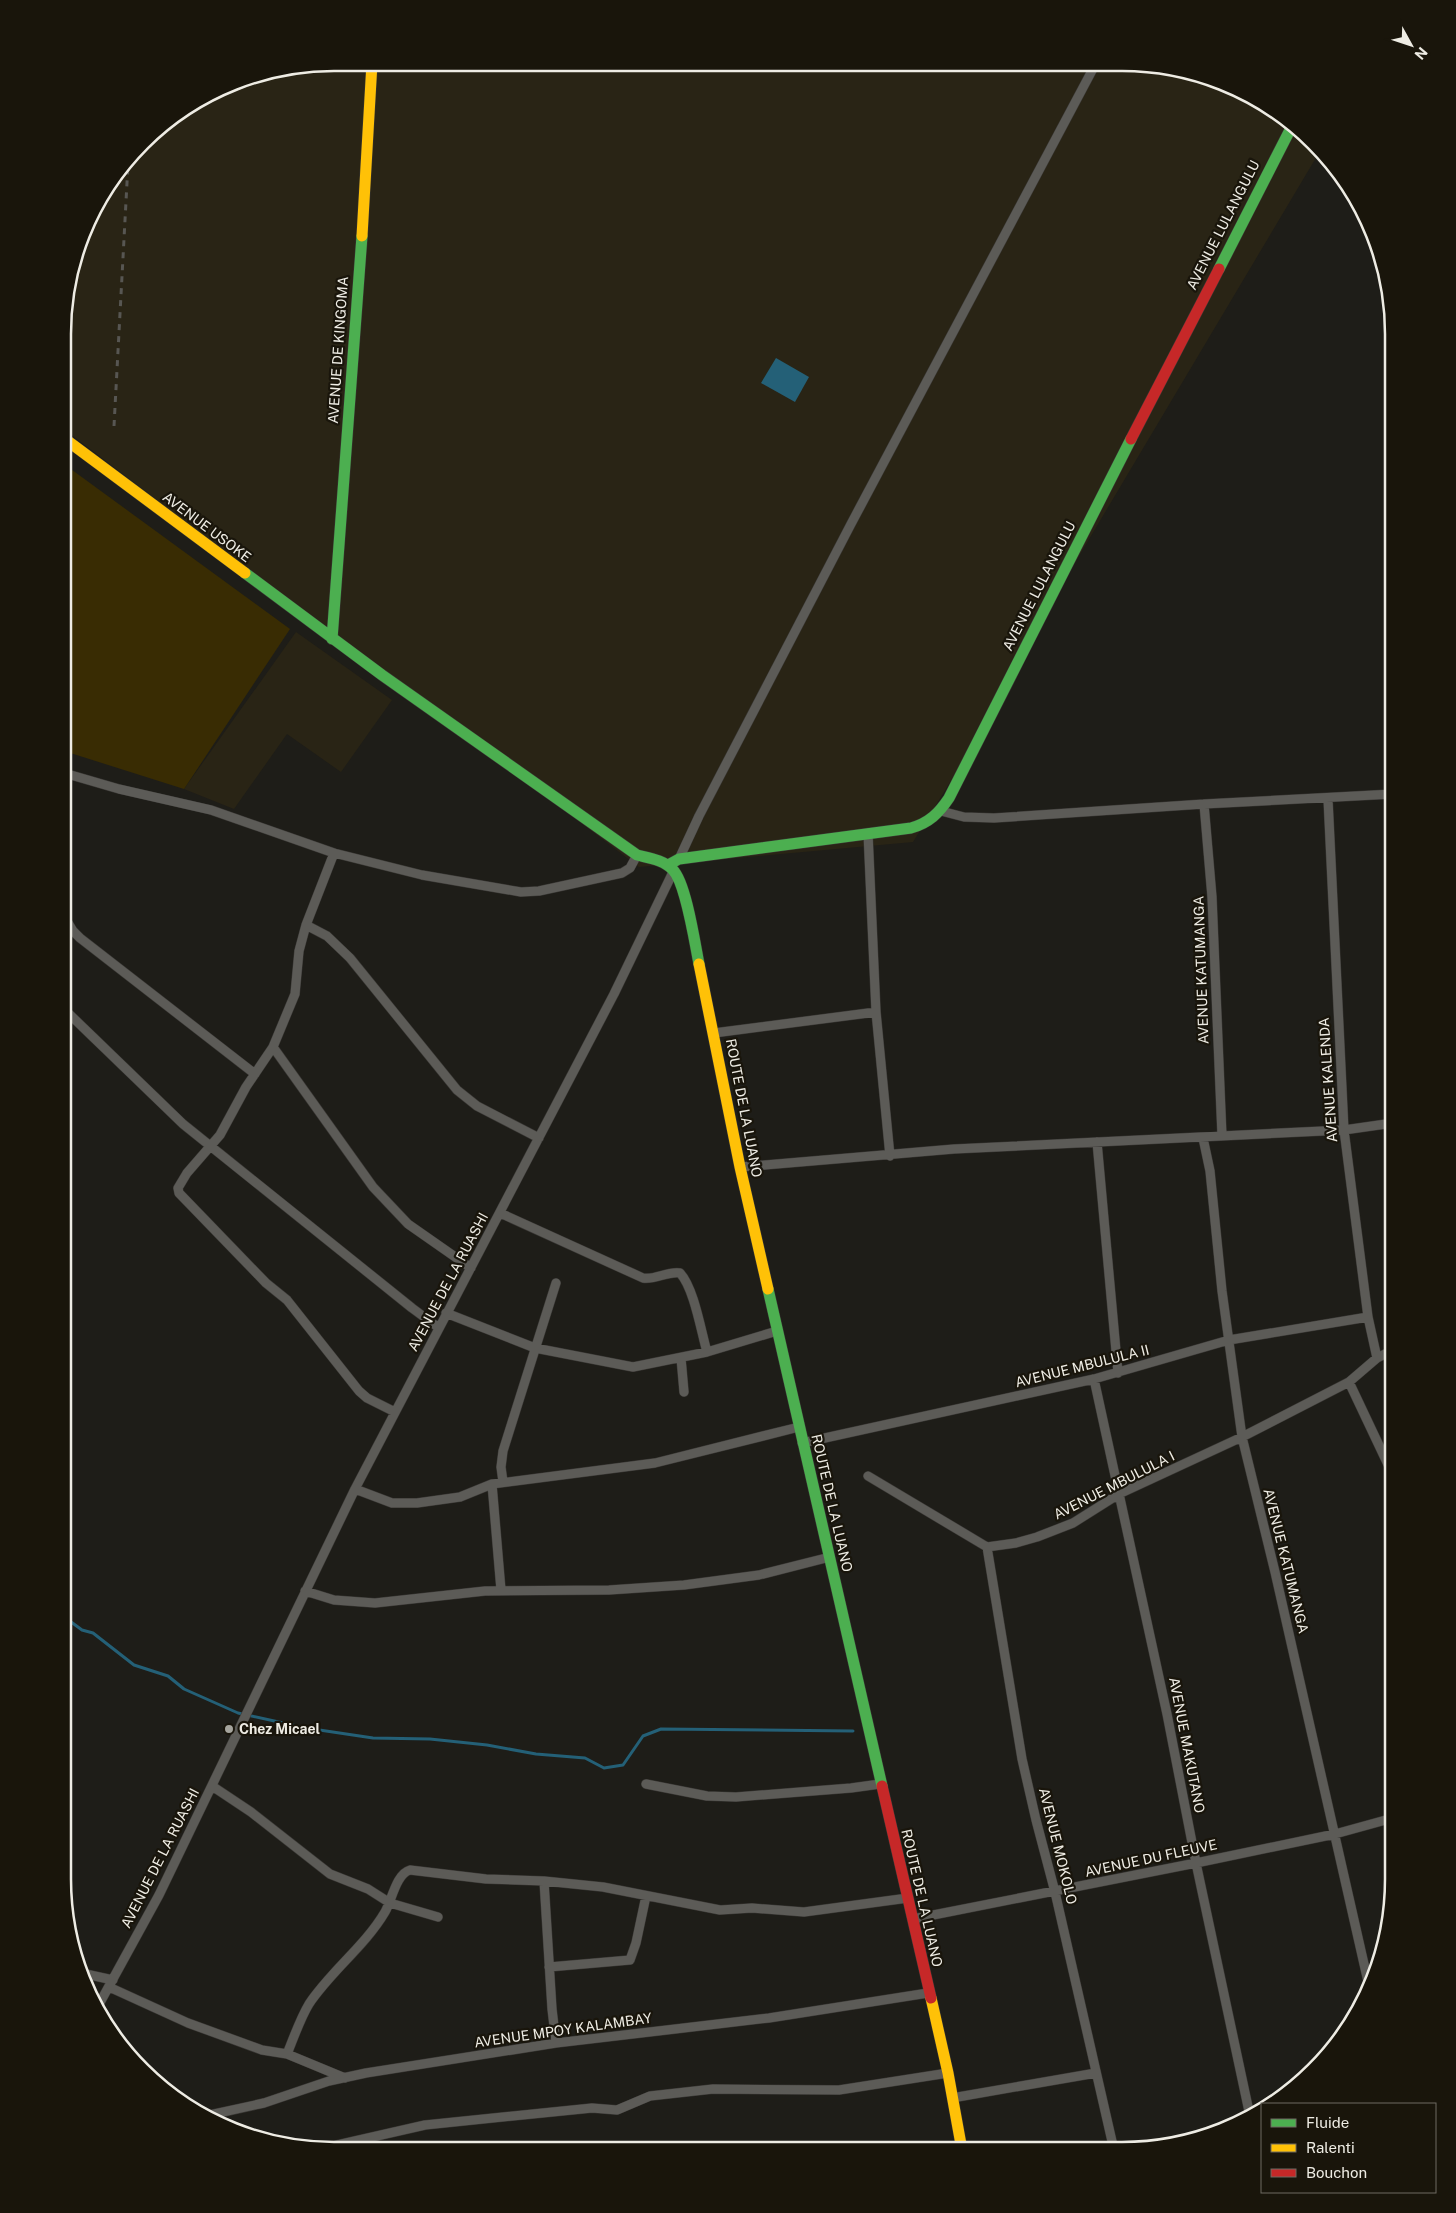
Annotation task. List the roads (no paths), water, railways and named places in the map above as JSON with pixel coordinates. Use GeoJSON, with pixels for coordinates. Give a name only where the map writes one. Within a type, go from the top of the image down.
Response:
{"type":"FeatureCollection","features":[{"type":"Feature","properties":{"kind":"street","name":"AVENUE DE KINGOMA"},"geometry":{"type":"LineString","coordinates":[[332,639],[364,201],[372,71]]}},
{"type":"Feature","properties":{"kind":"street","name":"AVENUE DE LA RUASHI"},"geometry":{"type":"LineString","coordinates":[[101,2001],[159,1895],[355,1489],[614,994],[699,816],[855,515],[1092,71]]}},
{"type":"Feature","properties":{"kind":"street","name":"AVENUE LULANGULU"},"geometry":{"type":"LineString","coordinates":[[674,865],[926,824],[941,811],[1288,131]]}},
{"type":"Feature","properties":{"kind":"street","name":"AVENUE USOKE"},"geometry":{"type":"LineString","coordinates":[[71,443],[332,639],[485,749],[637,854],[674,865]]}},
{"type":"Feature","properties":{"kind":"street"},"geometry":{"type":"LineString","coordinates":[[71,775],[119,789],[212,810],[334,853],[422,875],[521,892],[539,892],[622,873],[630,868],[637,854]]}},
{"type":"Feature","properties":{"kind":"street"},"geometry":{"type":"LineString","coordinates":[[941,811],[964,817],[994,818],[1385,795]]}},
{"type":"Feature","properties":{"kind":"street","name":"AVENUE KALENDA"},"geometry":{"type":"LineString","coordinates":[[1328,799],[1344,1130],[1368,1317],[1377,1358]]}},
{"type":"Feature","properties":{"kind":"street","name":"AVENUE KATUMANGA"},"geometry":{"type":"LineString","coordinates":[[1204,804],[1212,897],[1222,1136]]}},
{"type":"Feature","properties":{"kind":"street"},"geometry":{"type":"LineString","coordinates":[[868,833],[876,1012],[890,1156]]}},
{"type":"Feature","properties":{"kind":"street"},"geometry":{"type":"LineString","coordinates":[[334,853],[306,925],[299,951],[295,994],[273,1047],[224,1128],[179,1184],[179,1193],[266,1283],[287,1300],[359,1391],[395,1412]]}},
{"type":"Feature","properties":{"kind":"street","name":"ROUTE DE LA LUANO"},"geometry":{"type":"LineString","coordinates":[[674,865],[682,886],[714,1033],[740,1167],[802,1442],[830,1556],[880,1784],[948,2073],[960,2142]]}},
{"type":"Feature","properties":{"kind":"street"},"geometry":{"type":"LineString","coordinates":[[306,925],[327,936],[350,958],[456,1090],[477,1106],[540,1138]]}},
{"type":"Feature","properties":{"kind":"street"},"geometry":{"type":"LineString","coordinates":[[71,928],[80,938],[255,1074]]}},
{"type":"Feature","properties":{"kind":"street"},"geometry":{"type":"LineString","coordinates":[[714,1033],[876,1012]]}},
{"type":"Feature","properties":{"kind":"street"},"geometry":{"type":"LineString","coordinates":[[71,1016],[183,1124],[439,1328]]}},
{"type":"Feature","properties":{"kind":"street"},"geometry":{"type":"LineString","coordinates":[[273,1047],[373,1187],[390,1207],[408,1224],[470,1268]]}},
{"type":"Feature","properties":{"kind":"street"},"geometry":{"type":"LineString","coordinates":[[740,1167],[890,1156],[954,1149],[1344,1130],[1385,1124]]}},
{"type":"Feature","properties":{"kind":"street","name":"AVENUE KATUMANGA"},"geometry":{"type":"LineString","coordinates":[[1203,1138],[1211,1179],[1242,1437],[1367,1974]]}},
{"type":"Feature","properties":{"kind":"street"},"geometry":{"type":"LineString","coordinates":[[1098,1142],[1118,1373]]}},
{"type":"Feature","properties":{"kind":"street"},"geometry":{"type":"LineString","coordinates":[[500,1213],[643,1278],[649,1279],[675,1272],[680,1273],[689,1290],[707,1352]]}},
{"type":"Feature","properties":{"kind":"street"},"geometry":{"type":"LineString","coordinates":[[504,1482],[500,1467],[503,1451],[556,1283]]}},
{"type":"Feature","properties":{"kind":"street"},"geometry":{"type":"LineString","coordinates":[[446,1313],[535,1348],[633,1367],[707,1352],[777,1332]]}},
{"type":"Feature","properties":{"kind":"street","name":"AVENUE MBULULA II"},"geometry":{"type":"LineString","coordinates":[[802,1442],[1094,1379],[1229,1340],[1368,1317]]}},
{"type":"Feature","properties":{"kind":"street","name":"AVENUE MBULULA I"},"geometry":{"type":"LineString","coordinates":[[987,1547],[1016,1543],[1055,1531],[1090,1513],[1119,1494],[1242,1437],[1350,1382],[1377,1358],[1385,1354]]}},
{"type":"Feature","properties":{"kind":"street"},"geometry":{"type":"LineString","coordinates":[[681,1358],[684,1392]]}},
{"type":"Feature","properties":{"kind":"street","name":"AVENUE MAKUTANO"},"geometry":{"type":"LineString","coordinates":[[1094,1379],[1167,1714],[1196,1863],[1249,2109]]}},
{"type":"Feature","properties":{"kind":"street"},"geometry":{"type":"LineString","coordinates":[[1350,1382],[1385,1458]]}},
{"type":"Feature","properties":{"kind":"street"},"geometry":{"type":"LineString","coordinates":[[355,1489],[392,1503],[405,1505],[460,1497],[492,1484],[504,1482],[655,1464],[800,1427]]}},
{"type":"Feature","properties":{"kind":"street"},"geometry":{"type":"LineString","coordinates":[[868,1476],[987,1547]]}},
{"type":"Feature","properties":{"kind":"street"},"geometry":{"type":"LineString","coordinates":[[492,1484],[501,1590]]}},
{"type":"Feature","properties":{"kind":"street","name":"AVENUE MOKOLO"},"geometry":{"type":"LineString","coordinates":[[987,1547],[1022,1759],[1036,1820],[1056,1892],[1112,2142]]}},
{"type":"Feature","properties":{"kind":"street"},"geometry":{"type":"LineString","coordinates":[[305,1591],[334,1600],[368,1603],[501,1590],[609,1590],[684,1585],[759,1574],[830,1556]]}},
{"type":"Feature","properties":{"kind":"street"},"geometry":{"type":"LineString","coordinates":[[646,1784],[707,1796],[736,1797],[880,1784]]}},
{"type":"Feature","properties":{"kind":"street"},"geometry":{"type":"LineString","coordinates":[[212,1786],[252,1812],[330,1874],[368,1889],[390,1903],[438,1917]]}},
{"type":"Feature","properties":{"kind":"street","name":"AVENUE DU FLEUVE"},"geometry":{"type":"LineString","coordinates":[[913,1919],[1056,1892],[1336,1834],[1385,1820]]}},
{"type":"Feature","properties":{"kind":"street"},"geometry":{"type":"LineString","coordinates":[[287,2054],[309,2005],[374,1930],[406,1871],[486,1880],[544,1881],[603,1887],[715,1909],[752,1908],[783,1912],[804,1912],[908,1898]]}},
{"type":"Feature","properties":{"kind":"street"},"geometry":{"type":"LineString","coordinates":[[544,1881],[556,2043]]}},
{"type":"Feature","properties":{"kind":"street"},"geometry":{"type":"LineString","coordinates":[[549,1967],[630,1960],[636,1943],[646,1896]]}},
{"type":"Feature","properties":{"kind":"street"},"geometry":{"type":"LineString","coordinates":[[90,1976],[111,1983],[188,2023],[262,2050],[287,2054],[345,2078]]}},
{"type":"Feature","properties":{"kind":"street","name":"AVENUE MPOY KALAMBAY"},"geometry":{"type":"LineString","coordinates":[[216,2114],[264,2103],[345,2078],[556,2043],[769,2018],[928,1993]]}},
{"type":"Feature","properties":{"kind":"street"},"geometry":{"type":"LineString","coordinates":[[350,2142],[425,2125],[592,2108],[617,2110],[650,2096],[713,2089],[839,2090],[948,2073]]}},
{"type":"Feature","properties":{"kind":"street"},"geometry":{"type":"LineString","coordinates":[[952,2098],[1096,2073]]}},
{"type":"Feature","properties":{"kind":"water"},"geometry":{"type":"Polygon","coordinates":[[[776,358],[809,377],[795,402],[761,383],[776,358]]]}},
{"type":"Feature","properties":{"kind":"waterway"},"geometry":{"type":"LineString","coordinates":[[71,1622],[82,1630],[93,1633],[134,1665],[168,1676],[184,1689],[238,1713],[306,1728],[373,1738],[430,1739],[487,1745],[536,1754],[585,1758],[604,1768],[623,1765],[643,1736],[661,1729],[853,1731]]}},
{"type":"Feature","properties":{"kind":"railway"},"geometry":{"type":"LineString","coordinates":[[114,426],[128,172]]}},
{"type":"Feature","properties":{"kind":"place","name":"Chez Micael"},"geometry":{"type":"Point","coordinates":[229,1729]}}]}
